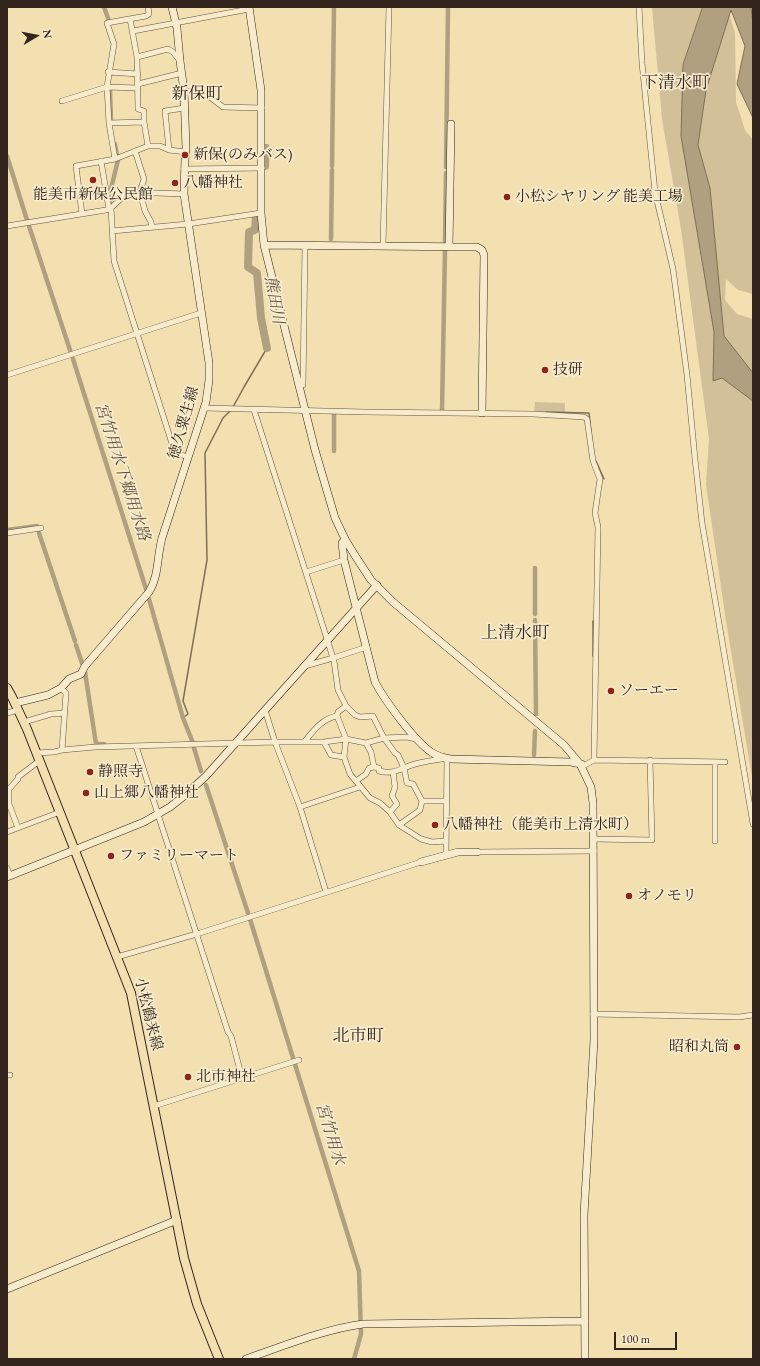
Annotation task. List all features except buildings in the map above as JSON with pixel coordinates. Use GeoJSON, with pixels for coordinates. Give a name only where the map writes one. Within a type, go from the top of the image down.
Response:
{"type":"FeatureCollection","features":[{"type":"Feature","properties":{"kind":"main road","name":"小松鶴来線"},"geometry":{"type":"LineString","coordinates":[[7,688],[24,722],[131,993],[191,1285],[219,1359]]}},
{"type":"Feature","properties":{"kind":"street"},"geometry":{"type":"LineString","coordinates":[[115,159],[109,123],[107,87],[108,72],[114,44],[107,24],[146,16],[149,14],[148,7]]}},
{"type":"Feature","properties":{"kind":"street","name":"徳久粟生線"},"geometry":{"type":"LineString","coordinates":[[17,707],[48,695],[61,688],[69,679],[81,674],[85,666],[153,586],[156,574],[158,551],[208,393],[209,368],[184,194],[186,152],[184,91],[177,28],[172,7]]}},
{"type":"Feature","properties":{"kind":"street"},"geometry":{"type":"LineString","coordinates":[[383,246],[389,7]]}},
{"type":"Feature","properties":{"kind":"street"},"geometry":{"type":"LineString","coordinates":[[639,7],[642,63],[655,192],[673,269],[688,375],[702,523],[753,824]]}},
{"type":"Feature","properties":{"kind":"street"},"geometry":{"type":"LineString","coordinates":[[133,31],[249,8],[260,78],[262,108],[261,213],[264,245],[317,456],[330,503],[345,539],[377,586],[393,602],[564,745],[582,764],[591,788],[594,839],[594,1040],[584,1215],[585,1359]]}},
{"type":"Feature","properties":{"kind":"street"},"geometry":{"type":"LineString","coordinates":[[130,19],[137,57],[138,109],[144,111],[144,122],[148,146]]}},
{"type":"Feature","properties":{"kind":"street"},"geometry":{"type":"LineString","coordinates":[[137,57],[168,49],[180,61]]}},
{"type":"Feature","properties":{"kind":"street"},"geometry":{"type":"LineString","coordinates":[[108,72],[138,74]]}},
{"type":"Feature","properties":{"kind":"street"},"geometry":{"type":"LineString","coordinates":[[62,101],[107,87],[138,86],[182,73]]}},
{"type":"Feature","properties":{"kind":"street"},"geometry":{"type":"LineString","coordinates":[[184,91],[206,94],[223,107],[262,108]]}},
{"type":"Feature","properties":{"kind":"street"},"geometry":{"type":"LineString","coordinates":[[169,150],[165,111],[184,108]]}},
{"type":"Feature","properties":{"kind":"street"},"geometry":{"type":"LineString","coordinates":[[109,123],[144,122]]}},
{"type":"Feature","properties":{"kind":"street"},"geometry":{"type":"LineString","coordinates":[[449,247],[451,124]]}},
{"type":"Feature","properties":{"kind":"street"},"geometry":{"type":"LineString","coordinates":[[82,214],[76,166],[115,159],[148,146],[160,146],[169,150],[186,152]]}},
{"type":"Feature","properties":{"kind":"street"},"geometry":{"type":"LineString","coordinates":[[135,151],[144,179],[140,192],[145,211],[152,227]]}},
{"type":"Feature","properties":{"kind":"street"},"geometry":{"type":"LineString","coordinates":[[101,161],[110,209],[114,261],[174,450],[179,454],[188,457]]}},
{"type":"Feature","properties":{"kind":"street"},"geometry":{"type":"LineString","coordinates":[[184,169],[262,168]]}},
{"type":"Feature","properties":{"kind":"street"},"geometry":{"type":"LineString","coordinates":[[7,226],[110,209],[128,192],[184,194]]}},
{"type":"Feature","properties":{"kind":"street"},"geometry":{"type":"LineString","coordinates":[[112,230],[188,224],[261,213]]}},
{"type":"Feature","properties":{"kind":"street"},"geometry":{"type":"LineString","coordinates":[[264,245],[478,247],[482,250],[484,255],[482,413]]}},
{"type":"Feature","properties":{"kind":"street"},"geometry":{"type":"LineString","coordinates":[[300,386],[303,385],[305,245]]}},
{"type":"Feature","properties":{"kind":"street"},"geometry":{"type":"LineString","coordinates":[[7,375],[201,313]]}},
{"type":"Feature","properties":{"kind":"street"},"geometry":{"type":"LineString","coordinates":[[204,408],[540,414],[584,417],[588,420],[593,461],[600,479],[595,513],[598,527],[594,760]]}},
{"type":"Feature","properties":{"kind":"street"},"geometry":{"type":"LineString","coordinates":[[254,410],[333,658],[338,690],[346,706],[355,715],[360,717],[373,716],[384,738],[398,755],[404,768],[407,783],[413,784],[422,801],[420,810],[399,825]]}},
{"type":"Feature","properties":{"kind":"street"},"geometry":{"type":"LineString","coordinates":[[7,533],[41,528]]}},
{"type":"Feature","properties":{"kind":"street"},"geometry":{"type":"LineString","coordinates":[[345,539],[342,543],[344,560],[375,682],[380,691],[416,738],[430,751],[446,758],[463,761],[571,762],[582,764],[594,760],[725,762]]}},
{"type":"Feature","properties":{"kind":"street"},"geometry":{"type":"LineString","coordinates":[[306,572],[344,560]]}},
{"type":"Feature","properties":{"kind":"street"},"geometry":{"type":"LineString","coordinates":[[7,868],[9,877],[144,822],[191,791],[377,586]]}},
{"type":"Feature","properties":{"kind":"street"},"geometry":{"type":"LineString","coordinates":[[304,666],[367,647]]}},
{"type":"Feature","properties":{"kind":"street"},"geometry":{"type":"LineString","coordinates":[[61,688],[66,694],[62,750]]}},
{"type":"Feature","properties":{"kind":"street"},"geometry":{"type":"LineString","coordinates":[[346,706],[338,712],[337,716],[346,739],[344,757],[350,774],[370,798],[380,803],[390,812],[399,825],[421,839],[432,842],[446,841]]}},
{"type":"Feature","properties":{"kind":"street"},"geometry":{"type":"LineString","coordinates":[[7,713],[17,707]]}},
{"type":"Feature","properties":{"kind":"street"},"geometry":{"type":"LineString","coordinates":[[265,710],[275,742],[300,808],[326,892]]}},
{"type":"Feature","properties":{"kind":"street"},"geometry":{"type":"LineString","coordinates":[[24,722],[51,714],[65,713]]}},
{"type":"Feature","properties":{"kind":"street"},"geometry":{"type":"LineString","coordinates":[[305,741],[314,729],[330,717],[337,716]]}},
{"type":"Feature","properties":{"kind":"street"},"geometry":{"type":"LineString","coordinates":[[18,828],[9,804],[9,789],[18,780],[18,777],[38,757],[62,750],[95,747],[305,741],[324,742],[346,739],[366,743],[384,738],[416,738]]}},
{"type":"Feature","properties":{"kind":"street"},"geometry":{"type":"LineString","coordinates":[[324,742],[331,755],[344,757]]}},
{"type":"Feature","properties":{"kind":"street"},"geometry":{"type":"LineString","coordinates":[[366,743],[374,767]]}},
{"type":"Feature","properties":{"kind":"street"},"geometry":{"type":"LineString","coordinates":[[136,746],[228,1032],[231,1036],[242,1078]]}},
{"type":"Feature","properties":{"kind":"street"},"geometry":{"type":"LineString","coordinates":[[356,781],[366,774],[369,768],[379,768],[379,771],[387,773],[416,763],[446,758]]}},
{"type":"Feature","properties":{"kind":"street"},"geometry":{"type":"LineString","coordinates":[[446,758],[446,855]]}},
{"type":"Feature","properties":{"kind":"street"},"geometry":{"type":"LineString","coordinates":[[594,839],[652,840],[650,760]]}},
{"type":"Feature","properties":{"kind":"street"},"geometry":{"type":"LineString","coordinates":[[715,762],[715,841]]}},
{"type":"Feature","properties":{"kind":"street"},"geometry":{"type":"LineString","coordinates":[[390,812],[397,804],[392,796],[395,787],[393,772]]}},
{"type":"Feature","properties":{"kind":"street"},"geometry":{"type":"LineString","coordinates":[[300,808],[360,787]]}},
{"type":"Feature","properties":{"kind":"street"},"geometry":{"type":"LineString","coordinates":[[422,801],[446,801]]}},
{"type":"Feature","properties":{"kind":"street"},"geometry":{"type":"LineString","coordinates":[[7,832],[60,812]]}},
{"type":"Feature","properties":{"kind":"street"},"geometry":{"type":"LineString","coordinates":[[117,957],[458,852],[594,851]]}},
{"type":"Feature","properties":{"kind":"street"},"geometry":{"type":"LineString","coordinates":[[593,1014],[739,1017],[753,1015]]}},
{"type":"Feature","properties":{"kind":"street"},"geometry":{"type":"LineString","coordinates":[[154,1106],[299,1060]]}},
{"type":"Feature","properties":{"kind":"street"},"geometry":{"type":"LineString","coordinates":[[7,1289],[177,1220]]}},
{"type":"Feature","properties":{"kind":"street"},"geometry":{"type":"LineString","coordinates":[[246,1359],[324,1333],[360,1324],[585,1321]]}},
{"type":"Feature","properties":{"kind":"shaded area"},"geometry":{"type":"Polygon","coordinates":[[[652,7],[727,7],[735,33],[736,102],[745,130],[753,140],[753,294],[738,290],[726,279],[725,300],[737,314],[753,319],[753,783],[726,621],[706,485],[709,439],[681,229],[662,119],[652,7]]]}},
{"type":"Feature","properties":{"kind":"shaded area"},"geometry":{"type":"Polygon","coordinates":[[[703,7],[751,7],[753,25],[753,118],[737,84],[745,46],[731,10],[706,90],[698,145],[710,188],[724,336],[753,373],[753,401],[722,378],[713,381],[714,332],[681,136],[683,65],[703,7]]]}},
{"type":"Feature","properties":{"kind":"shaded area"},"geometry":{"type":"Polygon","coordinates":[[[535,402],[565,403],[565,413],[534,412],[535,402]]]}},
{"type":"Feature","properties":{"kind":"waterway"},"geometry":{"type":"LineString","coordinates":[[104,7],[109,21]]}},
{"type":"Feature","properties":{"kind":"waterway"},"geometry":{"type":"LineString","coordinates":[[332,166],[334,7]]}},
{"type":"Feature","properties":{"kind":"waterway"},"geometry":{"type":"LineString","coordinates":[[446,167],[448,7]]}},
{"type":"Feature","properties":{"kind":"waterway"},"geometry":{"type":"LineString","coordinates":[[110,89],[111,120]]}},
{"type":"Feature","properties":{"kind":"waterway"},"geometry":{"type":"LineString","coordinates":[[115,144],[117,156]]}},
{"type":"Feature","properties":{"kind":"waterway","name":"熊田川"},"geometry":{"type":"LineString","coordinates":[[265,166],[266,148]]}},
{"type":"Feature","properties":{"kind":"waterway","name":"宮竹用水下郷用水路"},"geometry":{"type":"LineString","coordinates":[[7,156],[27,220]]}},
{"type":"Feature","properties":{"kind":"waterway"},"geometry":{"type":"LineString","coordinates":[[110,202],[109,197],[118,160]]}},
{"type":"Feature","properties":{"kind":"waterway"},"geometry":{"type":"LineString","coordinates":[[331,239],[332,170]]}},
{"type":"Feature","properties":{"kind":"waterway"},"geometry":{"type":"LineString","coordinates":[[445,243],[446,173]]}},
{"type":"Feature","properties":{"kind":"waterway","name":"熊田川"},"geometry":{"type":"LineString","coordinates":[[256,216],[255,230],[249,232],[248,267],[257,273],[261,318],[267,348]]}},
{"type":"Feature","properties":{"kind":"waterway","name":"宮竹用水下郷用水路"},"geometry":{"type":"LineString","coordinates":[[29,226],[71,353]]}},
{"type":"Feature","properties":{"kind":"waterway"},"geometry":{"type":"LineString","coordinates":[[442,411],[445,250]]}},
{"type":"Feature","properties":{"kind":"waterway"},"geometry":{"type":"LineString","coordinates":[[233,407],[267,348]]}},
{"type":"Feature","properties":{"kind":"waterway","name":"宮竹用水下郷用水路"},"geometry":{"type":"LineString","coordinates":[[73,359],[147,592]]}},
{"type":"Feature","properties":{"kind":"waterway"},"geometry":{"type":"LineString","coordinates":[[183,718],[188,714],[183,701],[207,560],[205,453],[223,418],[231,410]]}},
{"type":"Feature","properties":{"kind":"waterway"},"geometry":{"type":"LineString","coordinates":[[546,412],[589,413],[591,432]]}},
{"type":"Feature","properties":{"kind":"waterway"},"geometry":{"type":"LineString","coordinates":[[334,414],[334,451]]}},
{"type":"Feature","properties":{"kind":"waterway"},"geometry":{"type":"LineString","coordinates":[[596,461],[604,479]]}},
{"type":"Feature","properties":{"kind":"waterway"},"geometry":{"type":"LineString","coordinates":[[7,530],[37,526]]}},
{"type":"Feature","properties":{"kind":"waterway"},"geometry":{"type":"LineString","coordinates":[[39,533],[75,641]]}},
{"type":"Feature","properties":{"kind":"waterway"},"geometry":{"type":"LineString","coordinates":[[535,568],[535,614]]}},
{"type":"Feature","properties":{"kind":"waterway","name":"宮竹用水下郷用水路"},"geometry":{"type":"LineString","coordinates":[[149,599],[183,718],[193,743]]}},
{"type":"Feature","properties":{"kind":"waterway"},"geometry":{"type":"LineString","coordinates":[[535,620],[536,714]]}},
{"type":"Feature","properties":{"kind":"waterway"},"geometry":{"type":"LineString","coordinates":[[593,621],[593,656]]}},
{"type":"Feature","properties":{"kind":"waterway"},"geometry":{"type":"LineString","coordinates":[[76,645],[82,663]]}},
{"type":"Feature","properties":{"kind":"waterway"},"geometry":{"type":"LineString","coordinates":[[85,672],[96,744],[104,744]]}},
{"type":"Feature","properties":{"kind":"waterway"},"geometry":{"type":"LineString","coordinates":[[534,755],[535,731]]}},
{"type":"Feature","properties":{"kind":"waterway","name":"宮竹用水下郷用水路"},"geometry":{"type":"LineString","coordinates":[[194,748],[201,771]]}},
{"type":"Feature","properties":{"kind":"waterway","name":"宮竹用水下郷用水路"},"geometry":{"type":"LineString","coordinates":[[206,785],[248,913]]}},
{"type":"Feature","properties":{"kind":"waterway","name":"宮竹用水"},"geometry":{"type":"LineString","coordinates":[[250,919],[359,1271],[361,1334],[354,1359]]}},
{"type":"Feature","properties":{"kind":"place","name":"新保(のみバス)"},"geometry":{"type":"Point","coordinates":[185,155]}},
{"type":"Feature","properties":{"kind":"place","name":"能美市新保公民館"},"geometry":{"type":"Point","coordinates":[93,180]}},
{"type":"Feature","properties":{"kind":"place","name":"八幡神社"},"geometry":{"type":"Point","coordinates":[175,183]}},
{"type":"Feature","properties":{"kind":"place","name":"小松シヤリング 能美工場"},"geometry":{"type":"Point","coordinates":[507,197]}},
{"type":"Feature","properties":{"kind":"place","name":"技研"},"geometry":{"type":"Point","coordinates":[545,370]}},
{"type":"Feature","properties":{"kind":"place","name":"ソーエー"},"geometry":{"type":"Point","coordinates":[611,691]}},
{"type":"Feature","properties":{"kind":"place","name":"静照寺"},"geometry":{"type":"Point","coordinates":[90,772]}},
{"type":"Feature","properties":{"kind":"place","name":"山上郷八幡神社"},"geometry":{"type":"Point","coordinates":[86,793]}},
{"type":"Feature","properties":{"kind":"place","name":"八幡神社（能美市上清水町）"},"geometry":{"type":"Point","coordinates":[435,825]}},
{"type":"Feature","properties":{"kind":"place","name":"ファミリーマート"},"geometry":{"type":"Point","coordinates":[111,856]}},
{"type":"Feature","properties":{"kind":"place","name":"オノモリ"},"geometry":{"type":"Point","coordinates":[629,896]}},
{"type":"Feature","properties":{"kind":"place","name":"昭和丸筒"},"geometry":{"type":"Point","coordinates":[737,1047]}},
{"type":"Feature","properties":{"kind":"place","name":"北市神社"},"geometry":{"type":"Point","coordinates":[188,1077]}},
{"type":"Feature","properties":{"kind":"district","name":"下清水町"},"geometry":{"type":"Point","coordinates":[675,83]}},
{"type":"Feature","properties":{"kind":"district","name":"新保町"},"geometry":{"type":"Point","coordinates":[197,94]}},
{"type":"Feature","properties":{"kind":"district","name":"上清水町"},"geometry":{"type":"Point","coordinates":[515,633]}},
{"type":"Feature","properties":{"kind":"district","name":"北市町"},"geometry":{"type":"Point","coordinates":[358,1036]}}]}
